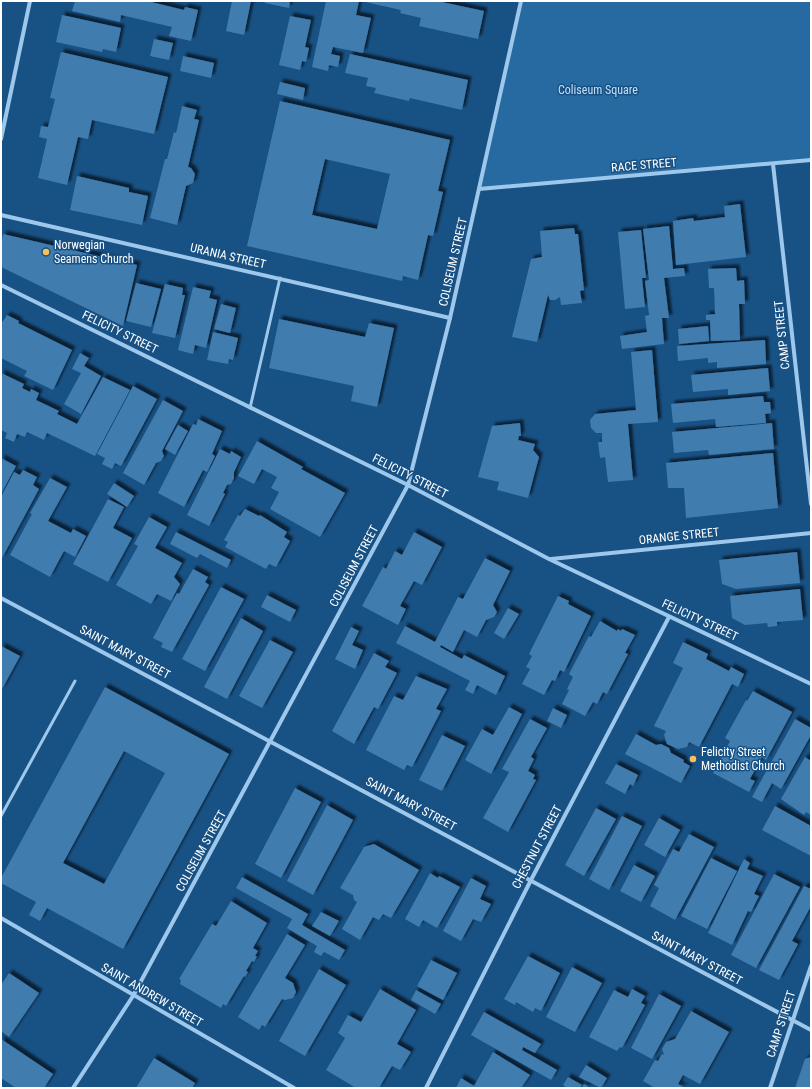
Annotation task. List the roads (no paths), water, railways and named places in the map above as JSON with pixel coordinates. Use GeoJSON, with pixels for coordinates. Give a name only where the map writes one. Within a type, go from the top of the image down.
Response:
{"type":"FeatureCollection","features":[{"type":"Feature","properties":{"kind":"street"},"geometry":{"type":"LineString","coordinates":[[1,139],[30,1]]}},
{"type":"Feature","properties":{"kind":"street","name":"COLISEUM STREET"},"geometry":{"type":"LineString","coordinates":[[73,1088],[133,996],[272,741],[408,485],[450,318],[521,1]]}},
{"type":"Feature","properties":{"kind":"street","name":"RACE STREET"},"geometry":{"type":"LineString","coordinates":[[479,190],[811,160]]}},
{"type":"Feature","properties":{"kind":"street","name":"CAMP STREET"},"geometry":{"type":"LineString","coordinates":[[773,164],[811,504]]}},
{"type":"Feature","properties":{"kind":"street","name":"URANIA STREET"},"geometry":{"type":"LineString","coordinates":[[1,215],[450,318]]}},
{"type":"Feature","properties":{"kind":"street","name":"FELICITY STREET"},"geometry":{"type":"LineString","coordinates":[[1,285],[408,485],[549,559],[811,684]]}},
{"type":"Feature","properties":{"kind":"street","name":"ORANGE STREET"},"geometry":{"type":"LineString","coordinates":[[549,559],[811,533]]}},
{"type":"Feature","properties":{"kind":"street","name":"SAINT MARY STREET"},"geometry":{"type":"LineString","coordinates":[[1,598],[272,741],[811,1030]]}},
{"type":"Feature","properties":{"kind":"street","name":"CHESTNUT STREET"},"geometry":{"type":"LineString","coordinates":[[426,1088],[530,880],[669,617]]}},
{"type":"Feature","properties":{"kind":"street","name":"SAINT ANDREW STREET"},"geometry":{"type":"LineString","coordinates":[[1,918],[133,996],[294,1088]]}},
{"type":"Feature","properties":{"kind":"street","name":"CAMP STREET"},"geometry":{"type":"LineString","coordinates":[[770,1088],[811,966]]}},
{"type":"Feature","properties":{"kind":"lane"},"geometry":{"type":"LineString","coordinates":[[250,408],[280,278]]}},
{"type":"Feature","properties":{"kind":"lane"},"geometry":{"type":"LineString","coordinates":[[1,816],[75,681]]}},
{"type":"Feature","properties":{"kind":"place","name":"Norwegian Seamens Church"},"geometry":{"type":"Point","coordinates":[46,252]}},
{"type":"Feature","properties":{"kind":"place","name":"Felicity Street Methodist Church"},"geometry":{"type":"Point","coordinates":[693,759]}},
{"type":"Feature","properties":{"kind":"park label","name":"Coliseum Square"},"geometry":{"type":"Point","coordinates":[598,90]}}]}
